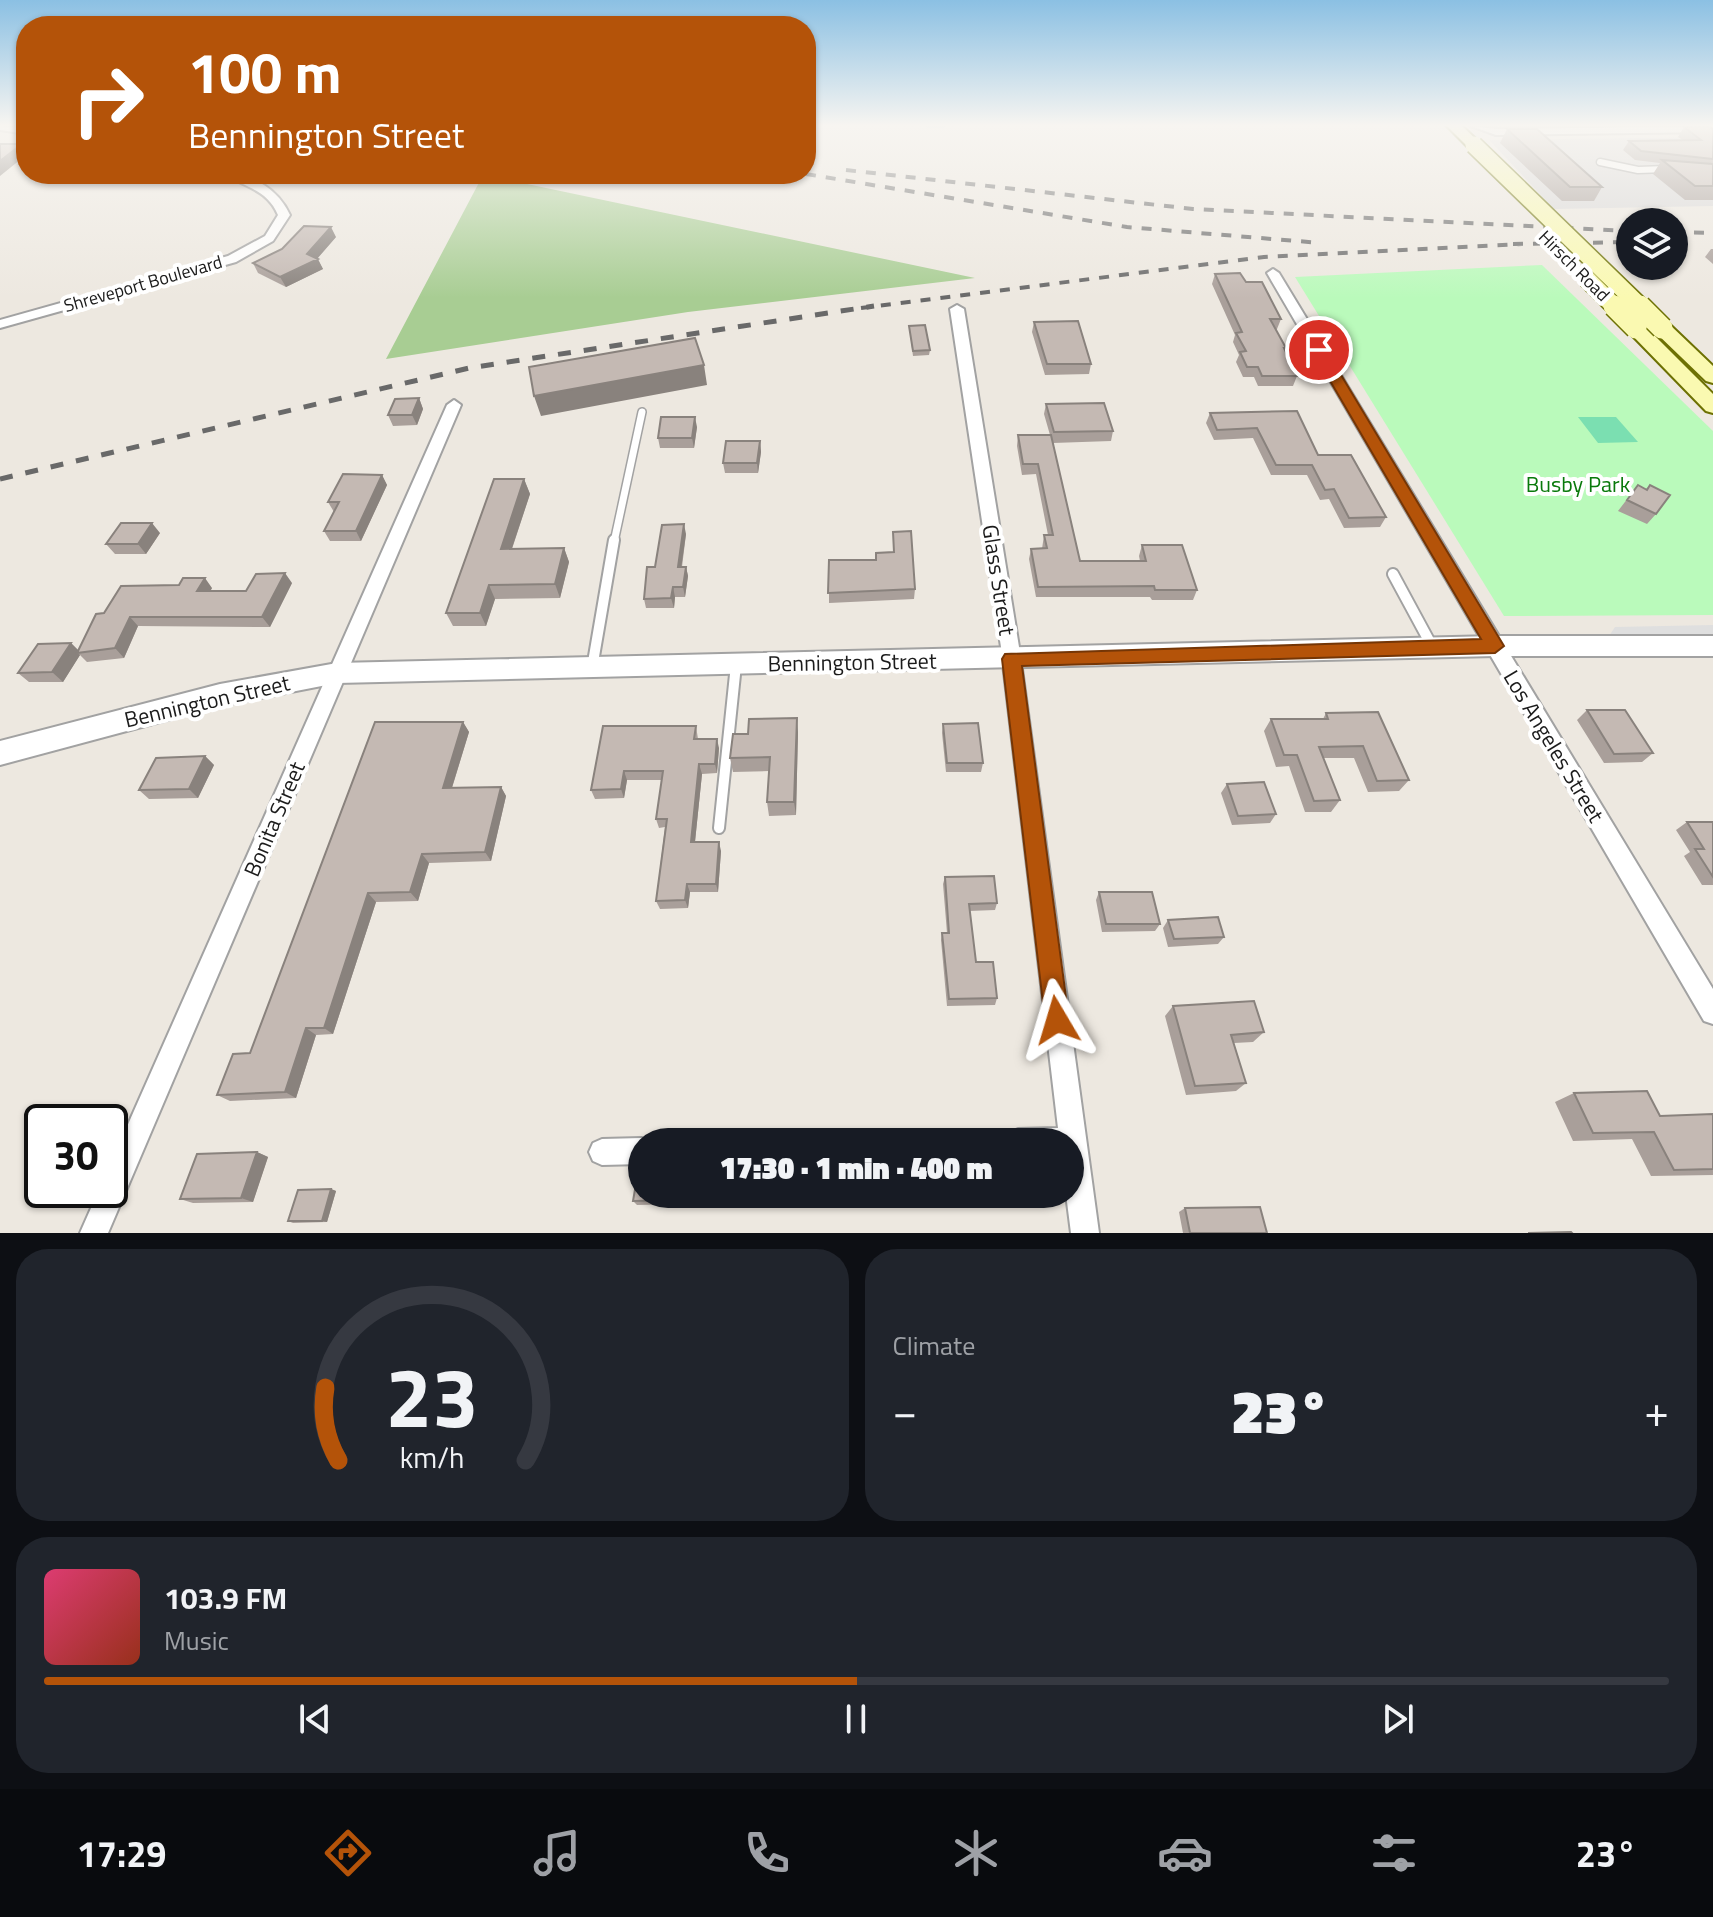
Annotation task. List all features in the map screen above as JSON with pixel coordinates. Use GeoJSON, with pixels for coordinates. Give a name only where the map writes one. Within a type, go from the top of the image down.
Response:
{"type":"FeatureCollection","features":[{"type":"Feature","properties":{"kind":"main road","name":"Hirsch Road"},"geometry":{"type":"LineString","coordinates":[[1492,184],[1713,406]]}},
{"type":"Feature","properties":{"kind":"main road","name":"Hirsch Road"},"geometry":{"type":"LineString","coordinates":[[1514,184],[1713,377]]}},
{"type":"Feature","properties":{"kind":"street","name":"Shreveport Boulevard"},"geometry":{"type":"LineString","coordinates":[[0,324],[232,259],[269,238],[284,215],[278,199],[254,184]]}},
{"type":"Feature","properties":{"kind":"street","name":"Los Angeles Street"},"geometry":{"type":"LineString","coordinates":[[1273,273],[1713,1012]]}},
{"type":"Feature","properties":{"kind":"street","name":"Glass Street"},"geometry":{"type":"LineString","coordinates":[[957,309],[1011,659],[1070,1128]]}},
{"type":"Feature","properties":{"kind":"street","name":"Bonita Street"},"geometry":{"type":"LineString","coordinates":[[94,1233],[454,405]]}},
{"type":"Feature","properties":{"kind":"street","name":"Bennington Street"},"geometry":{"type":"LineString","coordinates":[[0,753],[220,695],[337,673],[1495,646],[1713,646]]}},
{"type":"Feature","properties":{"kind":"street"},"geometry":{"type":"LineString","coordinates":[[602,1152],[628,1151]]}},
{"type":"Feature","properties":{"kind":"street","name":"Glass Street"},"geometry":{"type":"LineString","coordinates":[[1081,1208],[1085,1233]]}},
{"type":"Feature","properties":{"kind":"lane"},"geometry":{"type":"LineString","coordinates":[[592,668],[609,565],[642,412]]}},
{"type":"Feature","properties":{"kind":"lane"},"geometry":{"type":"LineString","coordinates":[[1393,574],[1433,648]]}},
{"type":"Feature","properties":{"kind":"lane"},"geometry":{"type":"LineString","coordinates":[[719,828],[736,665]]}},
{"type":"Feature","properties":{"kind":"shaded area"},"geometry":{"type":"Polygon","coordinates":[[[1530,184],[1713,184],[1713,206],[1554,209],[1530,184]]]}},
{"type":"Feature","properties":{"kind":"shaded area"},"geometry":{"type":"Polygon","coordinates":[[[1713,625],[1713,635],[1609,636],[1615,627],[1713,625]]]}},
{"type":"Feature","properties":{"kind":"green space"},"geometry":{"type":"Polygon","coordinates":[[[478,184],[526,184],[975,278],[688,312],[386,359],[478,184]]]}},
{"type":"Feature","properties":{"kind":"green space","name":"Busby Park"},"geometry":{"type":"Polygon","coordinates":[[[1542,265],[1713,431],[1713,615],[1504,616],[1295,277],[1542,265]]]}},
{"type":"Feature","properties":{"kind":"green space"},"geometry":{"type":"Polygon","coordinates":[[[1578,417],[1616,417],[1638,442],[1598,443],[1578,417]]]}},
{"type":"Feature","properties":{"kind":"building"},"geometry":{"type":"Polygon","coordinates":[[[1566,184],[1598,184],[1602,187],[1570,187],[1566,184]]]}},
{"type":"Feature","properties":{"kind":"building"},"geometry":{"type":"Polygon","coordinates":[[[1692,184],[1713,184],[1713,186],[1692,184]]]}},
{"type":"Feature","properties":{"kind":"building"},"geometry":{"type":"Polygon","coordinates":[[[304,226],[331,227],[307,254],[318,259],[280,277],[253,263],[282,249],[304,226]]]}},
{"type":"Feature","properties":{"kind":"building"},"geometry":{"type":"Polygon","coordinates":[[[1240,273],[1246,282],[1262,282],[1281,319],[1270,319],[1297,376],[1262,376],[1258,367],[1247,367],[1240,352],[1246,351],[1236,333],[1242,332],[1215,274],[1240,273]]]}},
{"type":"Feature","properties":{"kind":"building"},"geometry":{"type":"Polygon","coordinates":[[[1078,321],[1091,364],[1047,364],[1034,322],[1078,321]]]}},
{"type":"Feature","properties":{"kind":"building"},"geometry":{"type":"Polygon","coordinates":[[[925,325],[930,350],[913,351],[909,326],[925,325]]]}},
{"type":"Feature","properties":{"kind":"building"},"geometry":{"type":"Polygon","coordinates":[[[695,338],[704,365],[534,396],[529,367],[695,338]]]}},
{"type":"Feature","properties":{"kind":"building"},"geometry":{"type":"Polygon","coordinates":[[[419,398],[412,415],[388,415],[395,399],[419,398]]]}},
{"type":"Feature","properties":{"kind":"building"},"geometry":{"type":"Polygon","coordinates":[[[1104,403],[1113,431],[1054,432],[1046,404],[1104,403]]]}},
{"type":"Feature","properties":{"kind":"building"},"geometry":{"type":"Polygon","coordinates":[[[1297,411],[1318,455],[1351,455],[1386,517],[1349,518],[1334,489],[1325,490],[1312,465],[1276,465],[1257,428],[1217,430],[1210,413],[1297,411]]]}},
{"type":"Feature","properties":{"kind":"building"},"geometry":{"type":"Polygon","coordinates":[[[661,417],[695,417],[692,438],[658,438],[661,417]]]}},
{"type":"Feature","properties":{"kind":"building"},"geometry":{"type":"Polygon","coordinates":[[[1018,435],[1051,435],[1080,561],[1146,561],[1142,545],[1182,545],[1197,590],[1155,590],[1154,586],[1038,587],[1031,549],[1047,548],[1044,535],[1053,535],[1038,464],[1023,464],[1018,435]]]}},
{"type":"Feature","properties":{"kind":"building"},"geometry":{"type":"Polygon","coordinates":[[[726,441],[760,441],[757,463],[723,463],[726,441]]]}},
{"type":"Feature","properties":{"kind":"building"},"geometry":{"type":"Polygon","coordinates":[[[343,474],[382,475],[356,531],[324,531],[339,502],[328,502],[343,474]]]}},
{"type":"Feature","properties":{"kind":"building"},"geometry":{"type":"Polygon","coordinates":[[[494,479],[524,479],[501,549],[564,548],[555,584],[489,585],[480,613],[446,613],[494,479]]]}},
{"type":"Feature","properties":{"kind":"building"},"geometry":{"type":"Polygon","coordinates":[[[1638,485],[1647,490],[1650,485],[1670,495],[1656,514],[1627,500],[1638,485]]]}},
{"type":"Feature","properties":{"kind":"building"},"geometry":{"type":"Polygon","coordinates":[[[121,523],[152,523],[138,544],[106,544],[121,523]]]}},
{"type":"Feature","properties":{"kind":"building"},"geometry":{"type":"Polygon","coordinates":[[[684,524],[678,567],[686,567],[683,587],[673,587],[671,598],[644,599],[647,567],[655,567],[662,525],[684,524]]]}},
{"type":"Feature","properties":{"kind":"building"},"geometry":{"type":"Polygon","coordinates":[[[911,531],[915,589],[828,593],[829,560],[876,560],[876,553],[894,552],[893,532],[911,531]]]}},
{"type":"Feature","properties":{"kind":"building"},"geometry":{"type":"Polygon","coordinates":[[[285,573],[262,617],[130,617],[115,648],[77,653],[96,614],[104,613],[121,586],[179,585],[183,578],[205,578],[197,591],[246,591],[256,574],[285,573]]]}},
{"type":"Feature","properties":{"kind":"building"},"geometry":{"type":"Polygon","coordinates":[[[71,643],[52,672],[18,673],[38,644],[71,643]]]}},
{"type":"Feature","properties":{"kind":"building"},"geometry":{"type":"Polygon","coordinates":[[[1587,710],[1625,710],[1653,753],[1614,754],[1587,710]]]}},
{"type":"Feature","properties":{"kind":"building"},"geometry":{"type":"Polygon","coordinates":[[[1378,712],[1409,780],[1377,781],[1363,746],[1319,747],[1340,800],[1314,801],[1297,755],[1284,755],[1271,719],[1328,719],[1326,713],[1378,712]]]}},
{"type":"Feature","properties":{"kind":"building"},"geometry":{"type":"Polygon","coordinates":[[[797,718],[794,802],[767,802],[770,757],[730,758],[733,734],[748,734],[749,719],[797,718]]]}},
{"type":"Feature","properties":{"kind":"building"},"geometry":{"type":"Polygon","coordinates":[[[375,722],[463,722],[443,788],[501,787],[485,852],[422,854],[410,892],[368,893],[324,1028],[306,1028],[285,1092],[217,1095],[233,1054],[250,1053],[375,722]]]}},
{"type":"Feature","properties":{"kind":"building"},"geometry":{"type":"Polygon","coordinates":[[[978,723],[983,763],[947,763],[943,724],[978,723]]]}},
{"type":"Feature","properties":{"kind":"building"},"geometry":{"type":"Polygon","coordinates":[[[603,726],[696,726],[694,739],[717,739],[715,764],[699,764],[691,842],[719,842],[716,884],[687,884],[685,900],[656,901],[667,819],[656,819],[663,771],[624,771],[621,789],[591,790],[603,726]]]}},
{"type":"Feature","properties":{"kind":"building"},"geometry":{"type":"Polygon","coordinates":[[[205,756],[189,789],[139,790],[156,758],[205,756]]]}},
{"type":"Feature","properties":{"kind":"building"},"geometry":{"type":"Polygon","coordinates":[[[1264,782],[1276,814],[1238,816],[1227,784],[1264,782]]]}},
{"type":"Feature","properties":{"kind":"building"},"geometry":{"type":"Polygon","coordinates":[[[1687,822],[1713,822],[1713,877],[1695,849],[1704,849],[1687,822]]]}},
{"type":"Feature","properties":{"kind":"building"},"geometry":{"type":"Polygon","coordinates":[[[994,876],[997,903],[969,904],[976,962],[993,962],[997,998],[949,999],[942,933],[949,933],[945,877],[994,876]]]}},
{"type":"Feature","properties":{"kind":"building"},"geometry":{"type":"Polygon","coordinates":[[[1099,892],[1152,892],[1160,924],[1106,924],[1099,892]]]}},
{"type":"Feature","properties":{"kind":"building"},"geometry":{"type":"Polygon","coordinates":[[[1218,917],[1224,937],[1174,939],[1168,920],[1218,917]]]}},
{"type":"Feature","properties":{"kind":"building"},"geometry":{"type":"Polygon","coordinates":[[[1254,1001],[1264,1032],[1231,1035],[1246,1083],[1195,1086],[1173,1006],[1254,1001]]]}},
{"type":"Feature","properties":{"kind":"building"},"geometry":{"type":"Polygon","coordinates":[[[1647,1091],[1660,1116],[1713,1114],[1713,1169],[1674,1170],[1654,1132],[1593,1133],[1574,1093],[1647,1091]]]}},
{"type":"Feature","properties":{"kind":"building"},"geometry":{"type":"Polygon","coordinates":[[[257,1152],[241,1198],[180,1199],[197,1154],[257,1152]]]}},
{"type":"Feature","properties":{"kind":"building"},"geometry":{"type":"Polygon","coordinates":[[[331,1189],[322,1221],[288,1221],[298,1190],[331,1189]]]}},
{"type":"Feature","properties":{"kind":"building"},"geometry":{"type":"Polygon","coordinates":[[[1260,1207],[1267,1233],[1190,1233],[1185,1208],[1260,1207]]]}},
{"type":"Feature","properties":{"kind":"railway"},"geometry":{"type":"LineString","coordinates":[[864,184],[1127,227],[1321,243]]}},
{"type":"Feature","properties":{"kind":"railway"},"geometry":{"type":"LineString","coordinates":[[966,184],[1193,209],[1616,230]]}},
{"type":"Feature","properties":{"kind":"railway"},"geometry":{"type":"LineString","coordinates":[[1688,232],[1713,233]]}},
{"type":"Feature","properties":{"kind":"railway"},"geometry":{"type":"LineString","coordinates":[[1513,244],[1616,242]]}},
{"type":"Feature","properties":{"kind":"railway"},"geometry":{"type":"LineString","coordinates":[[861,308],[1264,257],[1522,244]]}},
{"type":"Feature","properties":{"kind":"railway"},"geometry":{"type":"LineString","coordinates":[[0,479],[469,368],[874,306]]}},
{"type":"Feature","properties":{"kind":"route"},"geometry":{"type":"LineString","coordinates":[[1057,1020],[1011,659],[1495,646],[1319,350]]}}]}
